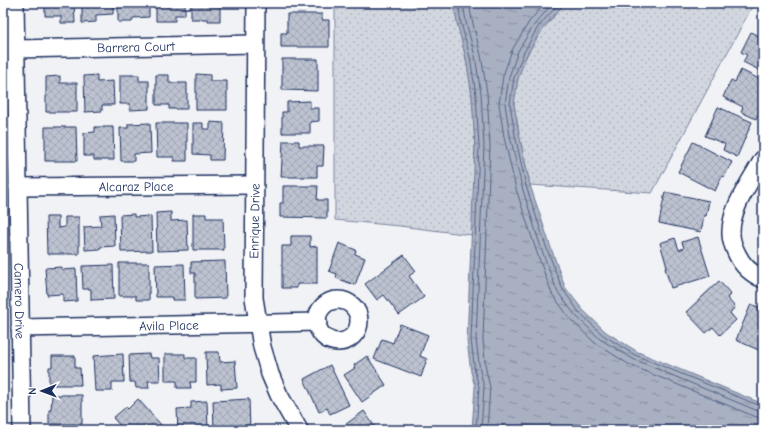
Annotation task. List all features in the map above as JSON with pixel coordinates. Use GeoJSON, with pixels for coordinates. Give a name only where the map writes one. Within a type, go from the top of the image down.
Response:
{"type":"FeatureCollection","features":[{"type":"Feature","properties":{"kind":"street","name":"Camero Drive"},"geometry":{"type":"LineString","coordinates":[[15,3],[22,430]]}},
{"type":"Feature","properties":{"kind":"street","name":"Enrique Drive"},"geometry":{"type":"LineString","coordinates":[[256,3],[254,298],[262,347],[270,374],[279,395],[299,430]]}},
{"type":"Feature","properties":{"kind":"street","name":"Barrera Court"},"geometry":{"type":"LineString","coordinates":[[16,49],[255,44]]}},
{"type":"Feature","properties":{"kind":"street"},"geometry":{"type":"LineString","coordinates":[[763,159],[734,211],[731,235],[738,257],[747,269],[763,279]]}},
{"type":"Feature","properties":{"kind":"street","name":"Alcaraz Place"},"geometry":{"type":"LineString","coordinates":[[18,187],[254,185]]}},
{"type":"Feature","properties":{"kind":"street","name":"Avila Place"},"geometry":{"type":"LineString","coordinates":[[20,328],[318,322]]}},
{"type":"Feature","properties":{"kind":"shaded area"},"geometry":{"type":"Polygon","coordinates":[[[335,3],[454,3],[469,73],[474,114],[475,166],[472,235],[335,220],[335,3]]]}},
{"type":"Feature","properties":{"kind":"shaded area"},"geometry":{"type":"Polygon","coordinates":[[[565,3],[754,3],[652,193],[530,185],[514,108],[516,88],[519,74],[530,49],[565,3]]]}},
{"type":"Feature","properties":{"kind":"water"},"geometry":{"type":"Polygon","coordinates":[[[454,3],[565,3],[541,30],[526,56],[518,79],[514,104],[530,185],[565,287],[582,309],[606,332],[638,352],[763,404],[763,430],[472,430],[475,387],[471,372],[467,341],[475,147],[472,96],[466,58],[457,23],[454,3]]]}},
{"type":"Feature","properties":{"kind":"building"},"geometry":{"type":"Polygon","coordinates":[[[45,3],[74,3],[75,23],[61,23],[61,16],[45,16],[45,3]]]}},
{"type":"Feature","properties":{"kind":"building"},"geometry":{"type":"Polygon","coordinates":[[[82,3],[113,3],[113,14],[96,15],[96,22],[82,23],[82,3]]]}},
{"type":"Feature","properties":{"kind":"building"},"geometry":{"type":"Polygon","coordinates":[[[118,3],[149,3],[149,17],[133,18],[132,22],[118,22],[118,3]]]}},
{"type":"Feature","properties":{"kind":"building"},"geometry":{"type":"Polygon","coordinates":[[[156,3],[185,3],[185,15],[175,15],[175,21],[156,21],[156,3]]]}},
{"type":"Feature","properties":{"kind":"building"},"geometry":{"type":"Polygon","coordinates":[[[191,3],[220,3],[220,21],[191,19],[191,3]]]}},
{"type":"Feature","properties":{"kind":"building"},"geometry":{"type":"Polygon","coordinates":[[[291,3],[320,3],[320,5],[291,5],[291,3]]]}},
{"type":"Feature","properties":{"kind":"building"},"geometry":{"type":"Polygon","coordinates":[[[287,14],[322,14],[322,20],[329,20],[329,47],[281,47],[281,33],[287,33],[287,14]]]}},
{"type":"Feature","properties":{"kind":"building"},"geometry":{"type":"Polygon","coordinates":[[[751,32],[763,38],[763,72],[743,62],[747,55],[741,52],[751,32]]]}},
{"type":"Feature","properties":{"kind":"building"},"geometry":{"type":"Polygon","coordinates":[[[282,59],[318,59],[318,91],[282,90],[282,59]]]}},
{"type":"Feature","properties":{"kind":"building"},"geometry":{"type":"Polygon","coordinates":[[[741,70],[763,81],[763,105],[756,119],[741,112],[743,107],[723,97],[731,80],[735,82],[741,70]]]}},
{"type":"Feature","properties":{"kind":"building"},"geometry":{"type":"Polygon","coordinates":[[[196,74],[210,75],[210,81],[227,81],[227,110],[196,110],[196,74]]]}},
{"type":"Feature","properties":{"kind":"building"},"geometry":{"type":"Polygon","coordinates":[[[97,75],[97,82],[113,81],[114,105],[102,105],[102,111],[85,112],[84,76],[97,75]]]}},
{"type":"Feature","properties":{"kind":"building"},"geometry":{"type":"Polygon","coordinates":[[[120,75],[139,75],[139,81],[149,81],[149,109],[130,110],[130,104],[120,104],[120,75]]]}},
{"type":"Feature","properties":{"kind":"building"},"geometry":{"type":"Polygon","coordinates":[[[156,75],[169,75],[169,83],[187,83],[187,109],[169,109],[169,105],[156,105],[156,75]]]}},
{"type":"Feature","properties":{"kind":"building"},"geometry":{"type":"Polygon","coordinates":[[[60,76],[60,83],[77,83],[77,112],[46,112],[46,77],[60,76]]]}},
{"type":"Feature","properties":{"kind":"building"},"geometry":{"type":"Polygon","coordinates":[[[310,101],[310,108],[319,108],[319,121],[310,122],[310,133],[282,133],[282,112],[287,112],[287,102],[310,101]]]}},
{"type":"Feature","properties":{"kind":"building"},"geometry":{"type":"Polygon","coordinates":[[[718,107],[752,122],[737,157],[723,150],[725,144],[705,136],[718,107]]]}},
{"type":"Feature","properties":{"kind":"building"},"geometry":{"type":"Polygon","coordinates":[[[210,122],[224,123],[223,160],[210,160],[210,155],[193,154],[193,123],[203,123],[203,129],[210,129],[210,122]]]}},
{"type":"Feature","properties":{"kind":"building"},"geometry":{"type":"Polygon","coordinates":[[[150,123],[151,153],[134,154],[134,161],[121,161],[120,128],[128,128],[128,124],[150,123]]]}},
{"type":"Feature","properties":{"kind":"building"},"geometry":{"type":"Polygon","coordinates":[[[156,123],[187,123],[187,161],[174,161],[174,157],[157,157],[156,123]]]}},
{"type":"Feature","properties":{"kind":"building"},"geometry":{"type":"Polygon","coordinates":[[[45,127],[76,127],[77,161],[45,161],[45,127]]]}},
{"type":"Feature","properties":{"kind":"building"},"geometry":{"type":"Polygon","coordinates":[[[95,127],[113,127],[114,160],[94,160],[94,156],[84,156],[84,133],[95,132],[95,127]]]}},
{"type":"Feature","properties":{"kind":"building"},"geometry":{"type":"Polygon","coordinates":[[[283,141],[299,141],[299,146],[324,146],[323,166],[317,166],[317,177],[281,177],[283,141]]]}},
{"type":"Feature","properties":{"kind":"building"},"geometry":{"type":"Polygon","coordinates":[[[693,142],[732,162],[724,177],[722,176],[715,191],[678,172],[693,142]]]}},
{"type":"Feature","properties":{"kind":"building"},"geometry":{"type":"Polygon","coordinates":[[[283,186],[318,186],[317,200],[327,200],[327,218],[280,217],[280,203],[283,203],[283,186]]]}},
{"type":"Feature","properties":{"kind":"building"},"geometry":{"type":"Polygon","coordinates":[[[665,192],[709,201],[706,216],[704,215],[701,232],[659,223],[665,192]]]}},
{"type":"Feature","properties":{"kind":"building"},"geometry":{"type":"Polygon","coordinates":[[[171,212],[171,221],[187,220],[188,250],[157,251],[156,213],[171,212]]]}},
{"type":"Feature","properties":{"kind":"building"},"geometry":{"type":"Polygon","coordinates":[[[114,214],[115,246],[85,250],[84,227],[101,226],[100,215],[114,214]]]}},
{"type":"Feature","properties":{"kind":"building"},"geometry":{"type":"Polygon","coordinates":[[[134,214],[134,217],[151,216],[152,251],[121,252],[120,215],[134,214]]]}},
{"type":"Feature","properties":{"kind":"building"},"geometry":{"type":"Polygon","coordinates":[[[193,214],[206,214],[206,218],[223,218],[224,250],[193,250],[193,214]]]}},
{"type":"Feature","properties":{"kind":"building"},"geometry":{"type":"Polygon","coordinates":[[[46,217],[58,217],[58,228],[65,227],[65,217],[79,217],[79,254],[47,254],[46,217]]]}},
{"type":"Feature","properties":{"kind":"building"},"geometry":{"type":"Polygon","coordinates":[[[291,236],[310,236],[310,247],[317,246],[317,284],[297,284],[297,288],[282,288],[282,246],[291,246],[291,236]]]}},
{"type":"Feature","properties":{"kind":"building"},"geometry":{"type":"Polygon","coordinates":[[[698,237],[710,276],[671,288],[660,243],[675,238],[679,250],[684,248],[682,242],[698,237]]]}},
{"type":"Feature","properties":{"kind":"building"},"geometry":{"type":"Polygon","coordinates":[[[339,243],[356,250],[355,254],[365,258],[355,285],[336,278],[337,274],[329,271],[339,243]]]}},
{"type":"Feature","properties":{"kind":"building"},"geometry":{"type":"Polygon","coordinates":[[[404,255],[416,271],[409,276],[424,297],[399,315],[384,295],[377,300],[365,284],[404,255]]]}},
{"type":"Feature","properties":{"kind":"building"},"geometry":{"type":"Polygon","coordinates":[[[225,261],[226,298],[195,299],[195,273],[191,273],[191,262],[225,261]]]}},
{"type":"Feature","properties":{"kind":"building"},"geometry":{"type":"Polygon","coordinates":[[[119,263],[149,263],[149,300],[136,300],[136,296],[119,296],[119,263]]]}},
{"type":"Feature","properties":{"kind":"building"},"geometry":{"type":"Polygon","coordinates":[[[184,264],[185,300],[172,300],[172,297],[156,297],[155,265],[184,264]]]}},
{"type":"Feature","properties":{"kind":"building"},"geometry":{"type":"Polygon","coordinates":[[[113,265],[114,299],[91,300],[91,289],[83,289],[82,266],[113,265]]]}},
{"type":"Feature","properties":{"kind":"building"},"geometry":{"type":"Polygon","coordinates":[[[62,267],[62,270],[76,269],[77,301],[63,302],[63,294],[47,295],[45,268],[62,267]]]}},
{"type":"Feature","properties":{"kind":"building"},"geometry":{"type":"Polygon","coordinates":[[[719,281],[731,294],[727,298],[735,307],[730,313],[736,320],[720,335],[713,327],[706,333],[686,312],[719,281]]]}},
{"type":"Feature","properties":{"kind":"building"},"geometry":{"type":"Polygon","coordinates":[[[751,304],[763,309],[763,352],[736,340],[751,304]]]}},
{"type":"Feature","properties":{"kind":"building"},"geometry":{"type":"Polygon","coordinates":[[[400,324],[428,335],[420,356],[427,359],[421,377],[374,359],[382,339],[393,343],[400,324]]]}},
{"type":"Feature","properties":{"kind":"building"},"geometry":{"type":"Polygon","coordinates":[[[206,352],[219,352],[220,362],[235,361],[237,388],[221,389],[221,384],[207,385],[206,352]]]}},
{"type":"Feature","properties":{"kind":"building"},"geometry":{"type":"Polygon","coordinates":[[[123,354],[124,382],[112,382],[112,391],[95,391],[93,356],[123,354]]]}},
{"type":"Feature","properties":{"kind":"building"},"geometry":{"type":"Polygon","coordinates":[[[149,354],[150,358],[159,358],[160,381],[148,381],[149,388],[136,388],[135,382],[130,382],[129,355],[149,354]]]}},
{"type":"Feature","properties":{"kind":"building"},"geometry":{"type":"Polygon","coordinates":[[[165,354],[185,354],[185,358],[196,358],[196,382],[190,382],[191,388],[177,388],[177,381],[165,381],[165,354]]]}},
{"type":"Feature","properties":{"kind":"building"},"geometry":{"type":"Polygon","coordinates":[[[52,356],[75,356],[75,368],[80,368],[81,385],[49,385],[49,367],[52,367],[52,356]]]}},
{"type":"Feature","properties":{"kind":"building"},"geometry":{"type":"Polygon","coordinates":[[[367,356],[386,385],[362,402],[344,375],[355,368],[354,365],[367,356]]]}},
{"type":"Feature","properties":{"kind":"building"},"geometry":{"type":"Polygon","coordinates":[[[330,365],[349,405],[330,414],[327,408],[319,412],[304,379],[330,365]]]}},
{"type":"Feature","properties":{"kind":"building"},"geometry":{"type":"Polygon","coordinates":[[[52,395],[82,395],[82,424],[49,424],[49,410],[51,410],[52,395]]]}},
{"type":"Feature","properties":{"kind":"building"},"geometry":{"type":"Polygon","coordinates":[[[138,399],[162,426],[158,430],[124,430],[113,418],[126,407],[128,409],[138,399]]]}},
{"type":"Feature","properties":{"kind":"building"},"geometry":{"type":"Polygon","coordinates":[[[249,399],[250,430],[214,430],[213,401],[249,399]]]}},
{"type":"Feature","properties":{"kind":"building"},"geometry":{"type":"Polygon","coordinates":[[[207,401],[208,429],[178,430],[177,409],[191,408],[191,402],[207,401]]]}},
{"type":"Feature","properties":{"kind":"building"},"geometry":{"type":"Polygon","coordinates":[[[364,411],[377,430],[338,430],[364,411]]]}}]}
